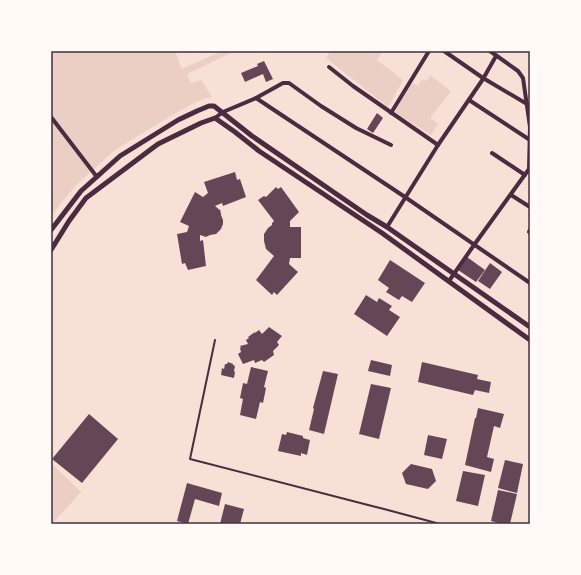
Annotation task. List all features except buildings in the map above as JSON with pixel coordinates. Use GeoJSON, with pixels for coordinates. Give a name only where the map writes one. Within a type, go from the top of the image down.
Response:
{"type":"FeatureCollection","features":[{"type":"Feature","properties":{"kind":"street"},"geometry":{"type":"LineString","coordinates":[[391,113],[429,51]]}},
{"type":"Feature","properties":{"kind":"street"},"geometry":{"type":"LineString","coordinates":[[444,51],[483,78],[527,104]]}},
{"type":"Feature","properties":{"kind":"street"},"geometry":{"type":"LineString","coordinates":[[448,282],[530,169],[530,127],[523,78],[520,73],[490,51]]}},
{"type":"Feature","properties":{"kind":"street"},"geometry":{"type":"LineString","coordinates":[[386,227],[496,56]]}},
{"type":"Feature","properties":{"kind":"street"},"geometry":{"type":"LineString","coordinates":[[329,67],[353,86],[438,145]]}},
{"type":"Feature","properties":{"kind":"street"},"geometry":{"type":"LineString","coordinates":[[51,250],[69,220],[86,198],[158,144],[201,123],[215,118],[223,112],[256,98],[283,83],[289,83],[321,106],[356,128],[391,145]]}},
{"type":"Feature","properties":{"kind":"street"},"geometry":{"type":"LineString","coordinates":[[256,98],[405,197],[530,283]]}},
{"type":"Feature","properties":{"kind":"street"},"geometry":{"type":"LineString","coordinates":[[469,100],[530,140]]}},
{"type":"Feature","properties":{"kind":"street"},"geometry":{"type":"LineString","coordinates":[[51,230],[81,191],[120,156],[178,120],[212,105],[216,106],[252,136],[386,227],[530,328]]}},
{"type":"Feature","properties":{"kind":"street"},"geometry":{"type":"LineString","coordinates":[[51,117],[97,177]]}},
{"type":"Feature","properties":{"kind":"street"},"geometry":{"type":"LineString","coordinates":[[215,118],[259,150],[382,233],[530,340]]}},
{"type":"Feature","properties":{"kind":"street"},"geometry":{"type":"LineString","coordinates":[[492,153],[525,175]]}},
{"type":"Feature","properties":{"kind":"street"},"geometry":{"type":"LineString","coordinates":[[511,195],[530,207]]}},
{"type":"Feature","properties":{"kind":"lane"},"geometry":{"type":"LineString","coordinates":[[215,340],[190,459],[440,524]]}},
{"type":"Feature","properties":{"kind":"shaded area"},"geometry":{"type":"Polygon","coordinates":[[[51,51],[175,51],[182,69],[222,51],[235,51],[187,74],[191,83],[201,80],[212,97],[194,103],[115,150],[75,186],[51,216],[51,51]]]}},
{"type":"Feature","properties":{"kind":"shaded area"},"geometry":{"type":"Polygon","coordinates":[[[330,51],[383,51],[377,60],[403,80],[388,107],[326,58],[330,51]]]}},
{"type":"Feature","properties":{"kind":"shaded area"},"geometry":{"type":"Polygon","coordinates":[[[430,75],[451,91],[430,118],[438,124],[431,135],[396,113],[396,109],[400,101],[413,83],[418,86],[422,79],[427,81],[430,75]]]}},
{"type":"Feature","properties":{"kind":"shaded area"},"geometry":{"type":"Polygon","coordinates":[[[51,463],[81,492],[52,524],[51,524],[51,463]]]}}]}
